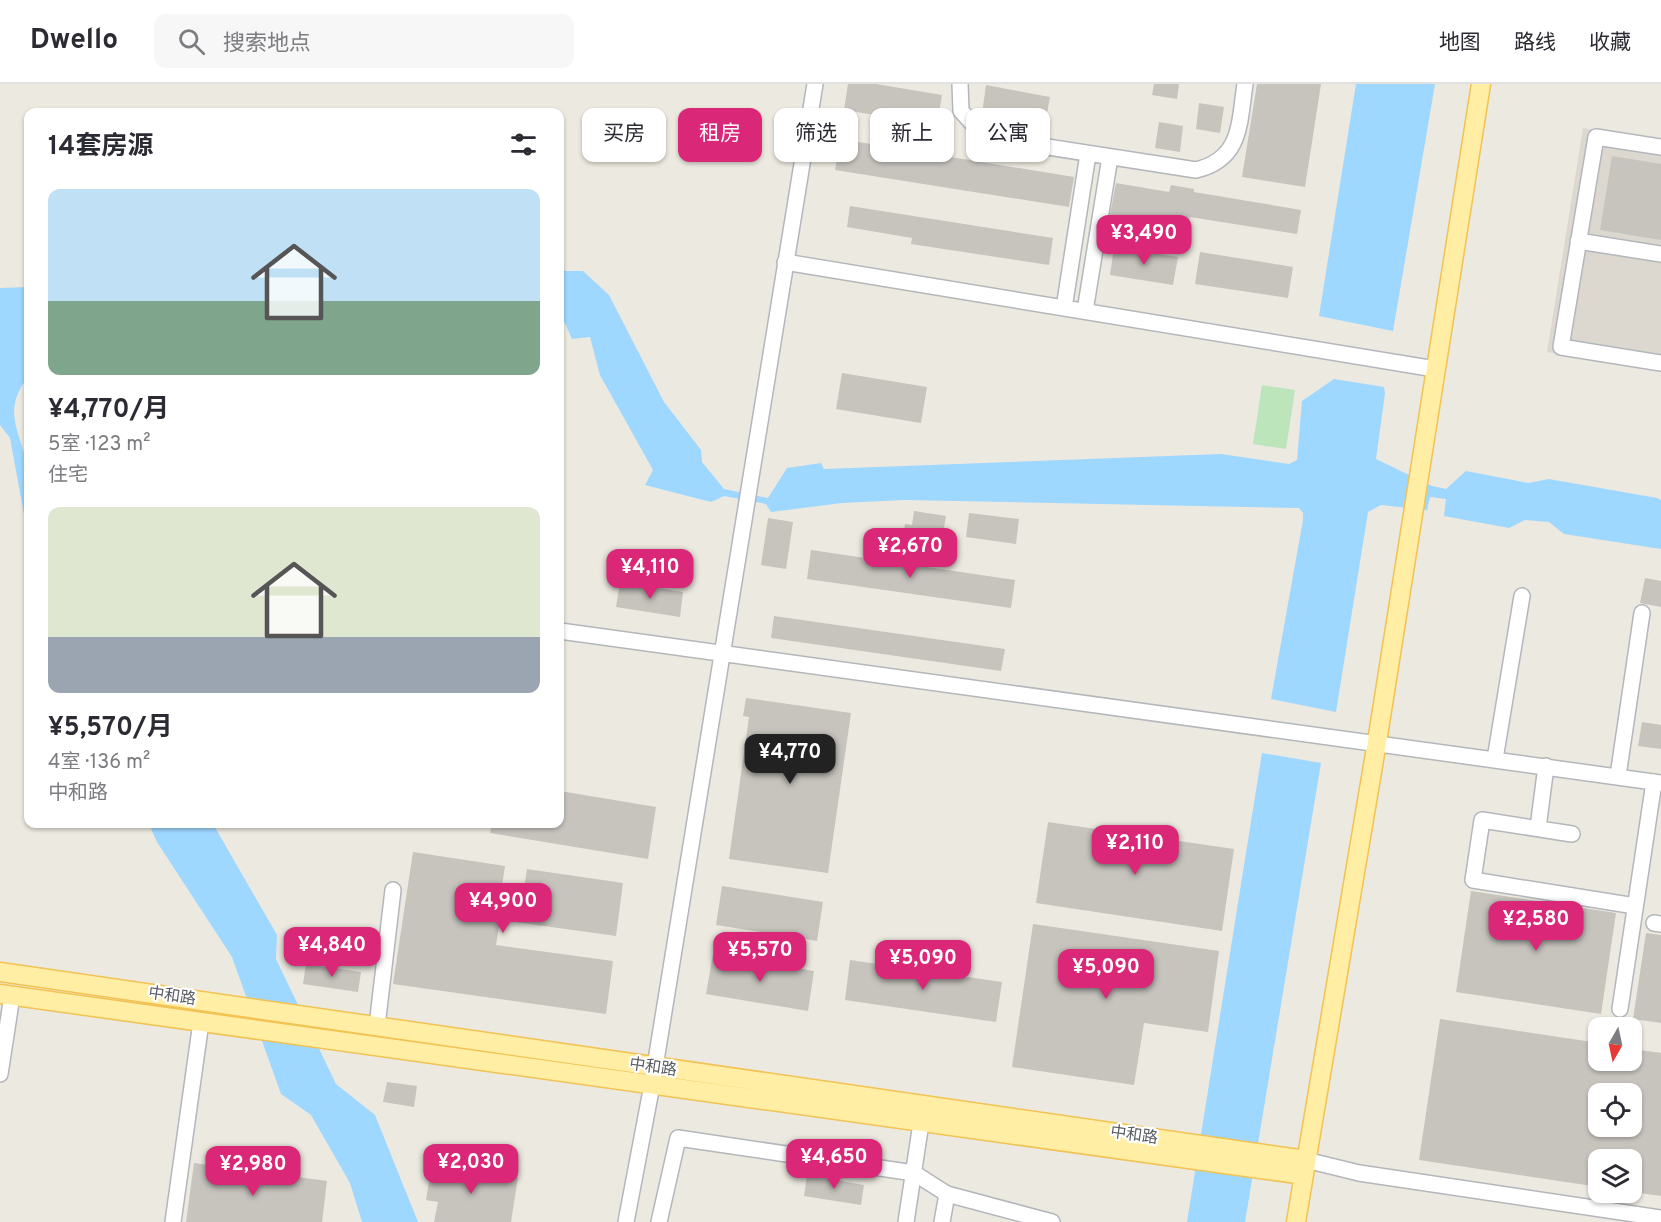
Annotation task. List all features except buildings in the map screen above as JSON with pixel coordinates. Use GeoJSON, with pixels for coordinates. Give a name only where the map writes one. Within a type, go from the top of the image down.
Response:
{"type":"FeatureCollection","features":[{"type":"Feature","properties":{"kind":"main road"},"geometry":{"type":"LineString","coordinates":[[1296,1222],[1377,742],[1481,84]]}},
{"type":"Feature","properties":{"kind":"main road","name":"中和路"},"geometry":{"type":"LineString","coordinates":[[0,972],[377,1026],[921,1123],[1305,1167]]}},
{"type":"Feature","properties":{"kind":"main road","name":"中和路"},"geometry":{"type":"LineString","coordinates":[[6,995],[201,1022],[653,1077],[1305,1167]]}},
{"type":"Feature","properties":{"kind":"street"},"geometry":{"type":"LineString","coordinates":[[626,1222],[653,1077],[720,653],[815,84]]}},
{"type":"Feature","properties":{"kind":"street"},"geometry":{"type":"LineString","coordinates":[[960,84],[961,111],[982,134],[1004,140],[1196,170],[1213,166],[1227,156],[1236,139],[1245,84]]}},
{"type":"Feature","properties":{"kind":"street"},"geometry":{"type":"LineString","coordinates":[[1661,147],[1596,137],[1561,346],[1661,363]]}},
{"type":"Feature","properties":{"kind":"street"},"geometry":{"type":"LineString","coordinates":[[1064,308],[1088,154]]}},
{"type":"Feature","properties":{"kind":"street"},"geometry":{"type":"LineString","coordinates":[[1085,311],[1110,157]]}},
{"type":"Feature","properties":{"kind":"street"},"geometry":{"type":"LineString","coordinates":[[1578,241],[1661,254]]}},
{"type":"Feature","properties":{"kind":"street"},"geometry":{"type":"LineString","coordinates":[[785,261],[1435,369]]}},
{"type":"Feature","properties":{"kind":"street"},"geometry":{"type":"LineString","coordinates":[[1496,759],[1522,596]]}},
{"type":"Feature","properties":{"kind":"street"},"geometry":{"type":"LineString","coordinates":[[1618,776],[1642,613]]}},
{"type":"Feature","properties":{"kind":"street"},"geometry":{"type":"LineString","coordinates":[[564,632],[1658,782],[1635,906],[1620,1009]]}},
{"type":"Feature","properties":{"kind":"street"},"geometry":{"type":"LineString","coordinates":[[1538,828],[1546,766]]}},
{"type":"Feature","properties":{"kind":"street"},"geometry":{"type":"LineString","coordinates":[[1572,834],[1482,820],[1473,880],[1635,906]]}},
{"type":"Feature","properties":{"kind":"street"},"geometry":{"type":"LineString","coordinates":[[377,1026],[393,890]]}},
{"type":"Feature","properties":{"kind":"street"},"geometry":{"type":"LineString","coordinates":[[0,1074],[6,995]]}},
{"type":"Feature","properties":{"kind":"street"},"geometry":{"type":"LineString","coordinates":[[173,1222],[201,1022]]}},
{"type":"Feature","properties":{"kind":"street"},"geometry":{"type":"LineString","coordinates":[[906,1222],[921,1123]]}},
{"type":"Feature","properties":{"kind":"street"},"geometry":{"type":"LineString","coordinates":[[659,1222],[678,1138],[914,1173],[946,1194],[1038,1221]]}},
{"type":"Feature","properties":{"kind":"street"},"geometry":{"type":"LineString","coordinates":[[1305,1167],[1661,1218]]}},
{"type":"Feature","properties":{"kind":"street"},"geometry":{"type":"LineString","coordinates":[[942,1222],[946,1194]]}},
{"type":"Feature","properties":{"kind":"shaded area"},"geometry":{"type":"Polygon","coordinates":[[[1583,128],[1661,140],[1661,371],[1547,352],[1583,128]]]}},
{"type":"Feature","properties":{"kind":"green space"},"geometry":{"type":"Polygon","coordinates":[[[1262,385],[1295,390],[1286,449],[1253,444],[1262,385]]]}},
{"type":"Feature","properties":{"kind":"water"},"geometry":{"type":"Polygon","coordinates":[[[1356,84],[1435,84],[1393,331],[1319,316],[1356,84]]]}},
{"type":"Feature","properties":{"kind":"water"},"geometry":{"type":"Polygon","coordinates":[[[564,269],[583,271],[609,295],[664,402],[701,450],[702,462],[724,489],[768,498],[787,468],[821,463],[824,469],[1221,454],[1289,464],[1297,460],[1302,401],[1334,379],[1384,387],[1376,459],[1432,486],[1446,489],[1466,471],[1528,483],[1549,479],[1657,498],[1661,500],[1661,549],[1564,534],[1549,522],[1525,520],[1509,528],[1444,516],[1446,499],[1430,497],[1427,510],[1381,505],[1368,512],[1336,712],[1271,699],[1303,520],[1303,513],[1299,508],[904,500],[842,503],[771,512],[766,504],[724,496],[711,502],[645,485],[653,470],[600,375],[590,337],[572,339],[565,323],[564,269]]]}},
{"type":"Feature","properties":{"kind":"water"},"geometry":{"type":"Polygon","coordinates":[[[24,287],[24,384],[15,401],[14,412],[24,454],[24,514],[10,438],[0,425],[0,288],[24,287]]]}},
{"type":"Feature","properties":{"kind":"water"},"geometry":{"type":"Polygon","coordinates":[[[1262,753],[1321,763],[1245,1222],[1187,1222],[1262,753]]]}},
{"type":"Feature","properties":{"kind":"water"},"geometry":{"type":"Polygon","coordinates":[[[151,828],[215,828],[277,935],[276,959],[336,1084],[375,1115],[418,1222],[362,1222],[350,1183],[311,1115],[281,1094],[232,957],[157,842],[151,828]]]}}]}
